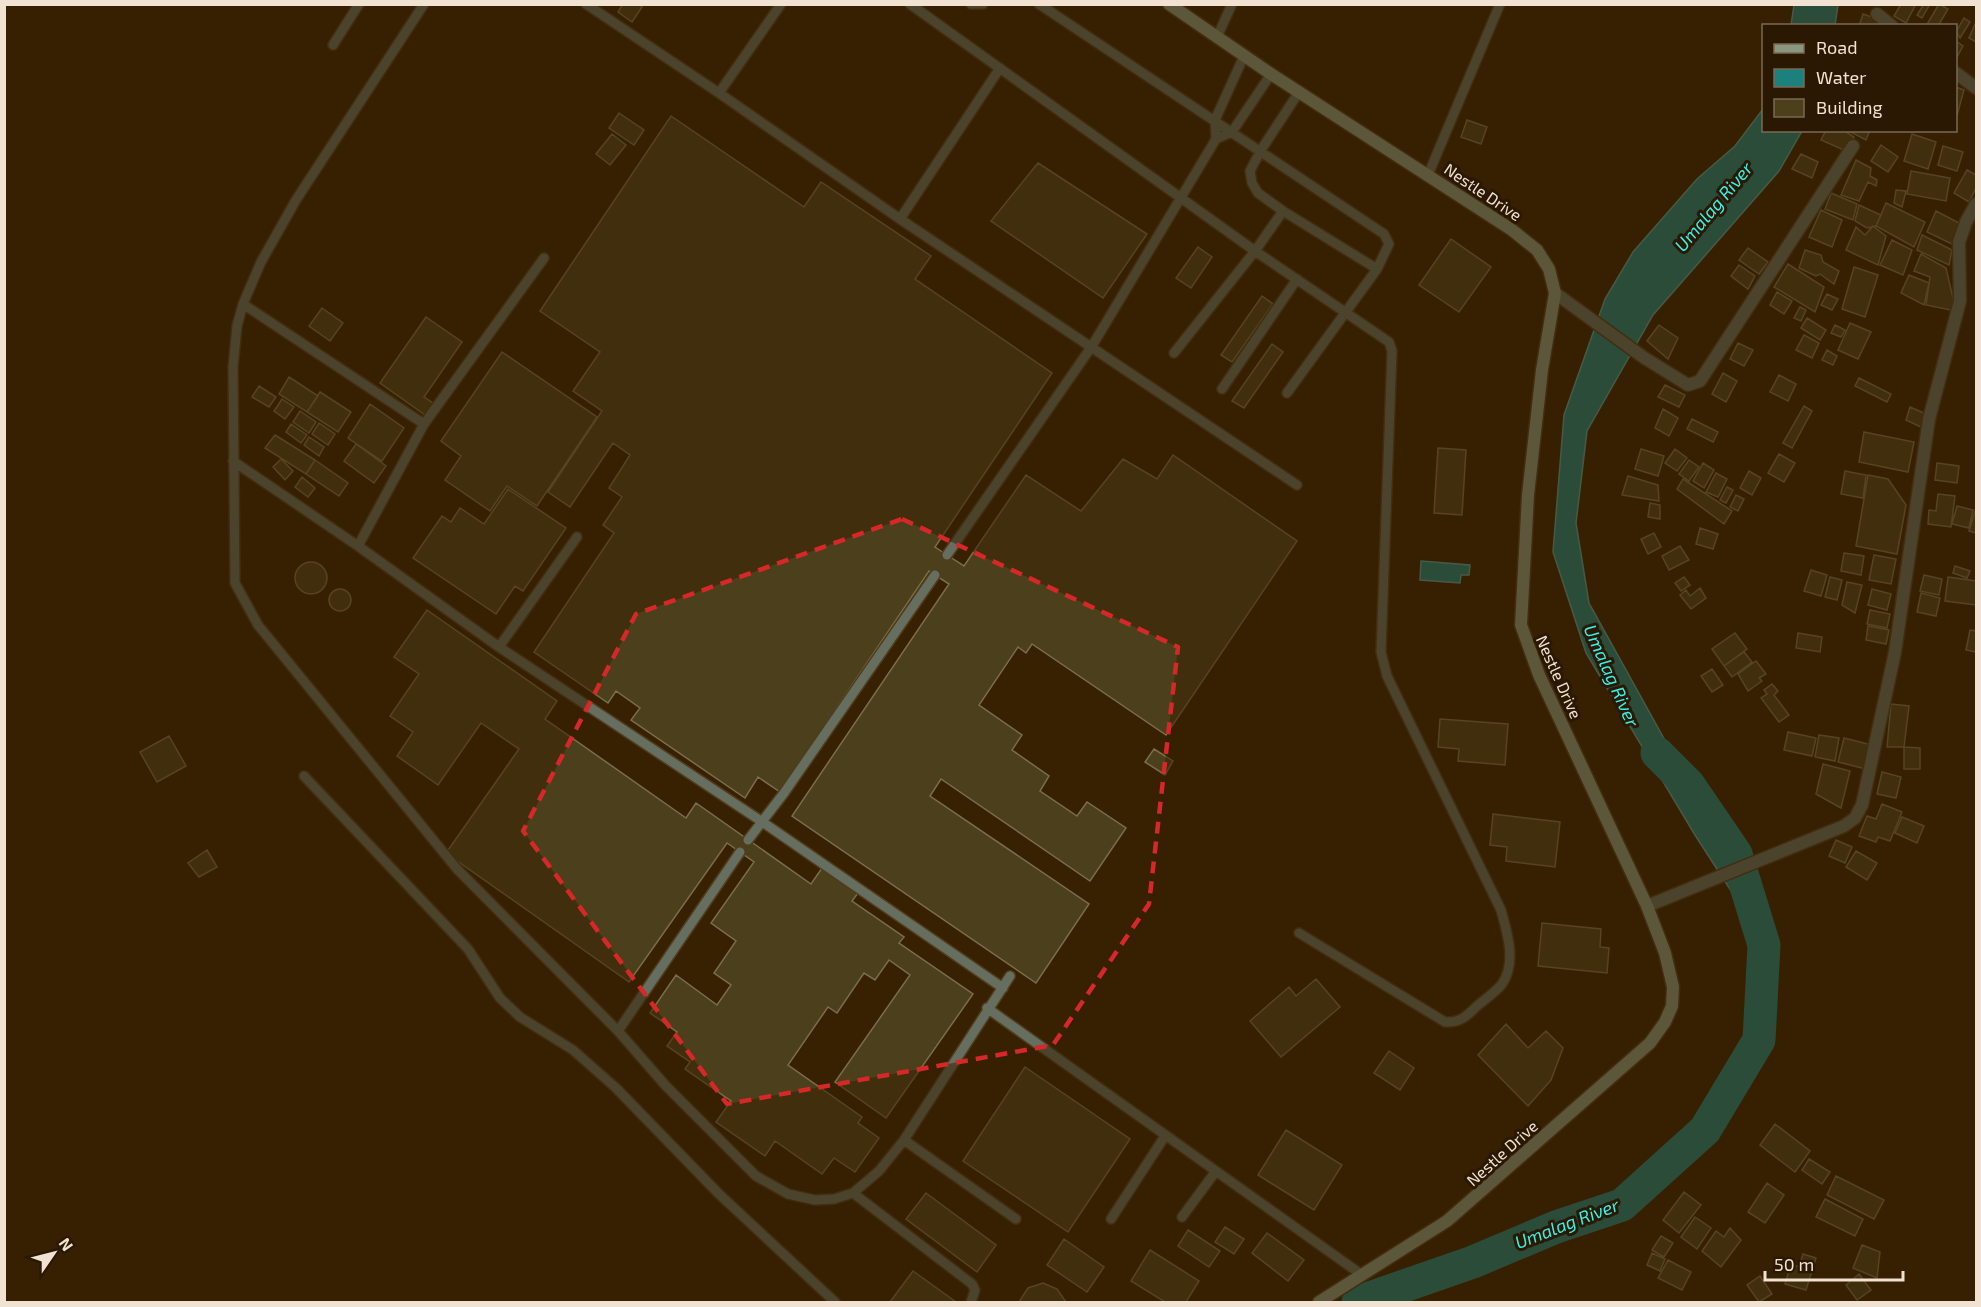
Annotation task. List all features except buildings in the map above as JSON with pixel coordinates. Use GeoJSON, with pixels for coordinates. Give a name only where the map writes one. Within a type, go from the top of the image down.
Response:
{"type":"FeatureCollection","features":[{"type":"Feature","properties":{"kind":"street","name":"Nestle Drive"},"geometry":{"type":"LineString","coordinates":[[1169,4],[1537,250],[1549,269],[1555,292],[1543,359],[1528,495],[1521,625],[1539,675],[1647,906],[1665,953],[1673,987],[1672,1006],[1665,1022],[1650,1043],[1477,1198],[1418,1242],[1318,1302]]}},
{"type":"Feature","properties":{"kind":"street"},"geometry":{"type":"LineString","coordinates":[[1876,14],[1889,24]]}},
{"type":"Feature","properties":{"kind":"street"},"geometry":{"type":"LineString","coordinates":[[1957,74],[1977,88]]}},
{"type":"Feature","properties":{"kind":"street"},"geometry":{"type":"LineString","coordinates":[[1555,292],[1643,357],[1688,385],[1700,381],[1853,146]]}},
{"type":"Feature","properties":{"kind":"street"},"geometry":{"type":"LineString","coordinates":[[1647,906],[1790,845],[1844,826],[1855,818],[1862,806],[1895,652],[1929,419],[1960,301],[1959,242],[1966,222],[1977,204]]}},
{"type":"Feature","properties":{"kind":"lane"},"geometry":{"type":"LineString","coordinates":[[333,45],[360,4]]}},
{"type":"Feature","properties":{"kind":"lane"},"geometry":{"type":"LineString","coordinates":[[424,4],[296,200],[261,262],[243,304],[237,326],[233,367],[235,583],[258,626],[451,862],[618,1031],[666,1086],[756,1176],[788,1194],[815,1200],[834,1199],[853,1193],[879,1170],[904,1140],[987,1008],[1010,976]]}},
{"type":"Feature","properties":{"kind":"lane"},"geometry":{"type":"LineString","coordinates":[[586,4],[900,219],[1297,485]]}},
{"type":"Feature","properties":{"kind":"lane"},"geometry":{"type":"LineString","coordinates":[[719,93],[781,4]]}},
{"type":"Feature","properties":{"kind":"lane"},"geometry":{"type":"LineString","coordinates":[[910,4],[1255,251],[1384,338],[1392,351],[1381,652],[1387,676],[1501,910],[1509,939],[1509,964],[1502,984],[1470,1013],[1455,1023],[1445,1022],[1299,933]]}},
{"type":"Feature","properties":{"kind":"lane"},"geometry":{"type":"LineString","coordinates":[[971,4],[982,4]]}},
{"type":"Feature","properties":{"kind":"lane"},"geometry":{"type":"LineString","coordinates":[[1039,4],[1384,234],[1389,244],[1377,269],[1287,393]]}},
{"type":"Feature","properties":{"kind":"lane"},"geometry":{"type":"LineString","coordinates":[[1217,37],[1232,4]]}},
{"type":"Feature","properties":{"kind":"lane"},"geometry":{"type":"LineString","coordinates":[[1428,176],[1500,4]]}},
{"type":"Feature","properties":{"kind":"lane"},"geometry":{"type":"LineString","coordinates":[[1216,139],[1215,120],[1244,56]]}},
{"type":"Feature","properties":{"kind":"lane"},"geometry":{"type":"LineString","coordinates":[[900,219],[1000,68]]}},
{"type":"Feature","properties":{"kind":"lane"},"geometry":{"type":"LineString","coordinates":[[947,555],[1092,346],[1216,139],[1232,132],[1271,74]]}},
{"type":"Feature","properties":{"kind":"lane"},"geometry":{"type":"LineString","coordinates":[[1299,92],[1250,171],[1252,183],[1258,194],[1377,269]]}},
{"type":"Feature","properties":{"kind":"lane"},"geometry":{"type":"LineString","coordinates":[[1174,352],[1255,251],[1283,211]]}},
{"type":"Feature","properties":{"kind":"lane"},"geometry":{"type":"LineString","coordinates":[[358,546],[424,424],[544,258]]}},
{"type":"Feature","properties":{"kind":"lane"},"geometry":{"type":"LineString","coordinates":[[1222,389],[1297,279]]}},
{"type":"Feature","properties":{"kind":"lane"},"geometry":{"type":"LineString","coordinates":[[243,304],[424,424]]}},
{"type":"Feature","properties":{"kind":"lane"},"geometry":{"type":"LineString","coordinates":[[233,461],[358,546],[499,647],[761,821],[1003,988]]}},
{"type":"Feature","properties":{"kind":"lane"},"geometry":{"type":"LineString","coordinates":[[499,647],[577,537]]}},
{"type":"Feature","properties":{"kind":"lane"},"geometry":{"type":"LineString","coordinates":[[748,840],[935,574]]}},
{"type":"Feature","properties":{"kind":"lane"},"geometry":{"type":"LineString","coordinates":[[304,776],[468,949],[500,998],[520,1017],[573,1050],[616,1088],[719,1194],[835,1302]]}},
{"type":"Feature","properties":{"kind":"lane"},"geometry":{"type":"LineString","coordinates":[[618,1031],[741,852]]}},
{"type":"Feature","properties":{"kind":"lane"},"geometry":{"type":"LineString","coordinates":[[987,1008],[1362,1275]]}},
{"type":"Feature","properties":{"kind":"lane"},"geometry":{"type":"LineString","coordinates":[[1111,1219],[1165,1136]]}},
{"type":"Feature","properties":{"kind":"lane"},"geometry":{"type":"LineString","coordinates":[[904,1140],[1016,1219]]}},
{"type":"Feature","properties":{"kind":"lane"},"geometry":{"type":"LineString","coordinates":[[1182,1217],[1216,1171]]}},
{"type":"Feature","properties":{"kind":"lane"},"geometry":{"type":"LineString","coordinates":[[853,1193],[972,1284],[975,1290],[971,1302]]}},
{"type":"Feature","properties":{"kind":"highlighted area"},"geometry":{"type":"Polygon","coordinates":[[[902,519],[1178,647],[1149,904],[1053,1045],[727,1104],[523,831],[636,614],[902,519]]]}},
{"type":"Feature","properties":{"kind":"water"},"geometry":{"type":"Polygon","coordinates":[[[1794,5],[1838,5],[1835,24],[1791,24],[1794,5]]]}},
{"type":"Feature","properties":{"kind":"water"},"geometry":{"type":"Polygon","coordinates":[[[1762,110],[1762,132],[1801,132],[1779,171],[1653,315],[1587,431],[1576,523],[1589,603],[1714,829],[1757,931],[1695,835],[1586,653],[1553,552],[1564,415],[1605,299],[1633,252],[1697,179],[1735,146],[1762,110]]]}},
{"type":"Feature","properties":{"kind":"water"},"geometry":{"type":"Polygon","coordinates":[[[1421,561],[1470,565],[1469,575],[1461,575],[1460,583],[1420,580],[1421,561]]]}},
{"type":"Feature","properties":{"kind":"waterway","name":"Umalag River"},"geometry":{"type":"LineString","coordinates":[[1358,1302],[1473,1262],[1556,1227],[1622,1205],[1705,1130],[1759,1040],[1764,945],[1736,854],[1689,785],[1657,753]]}}]}
